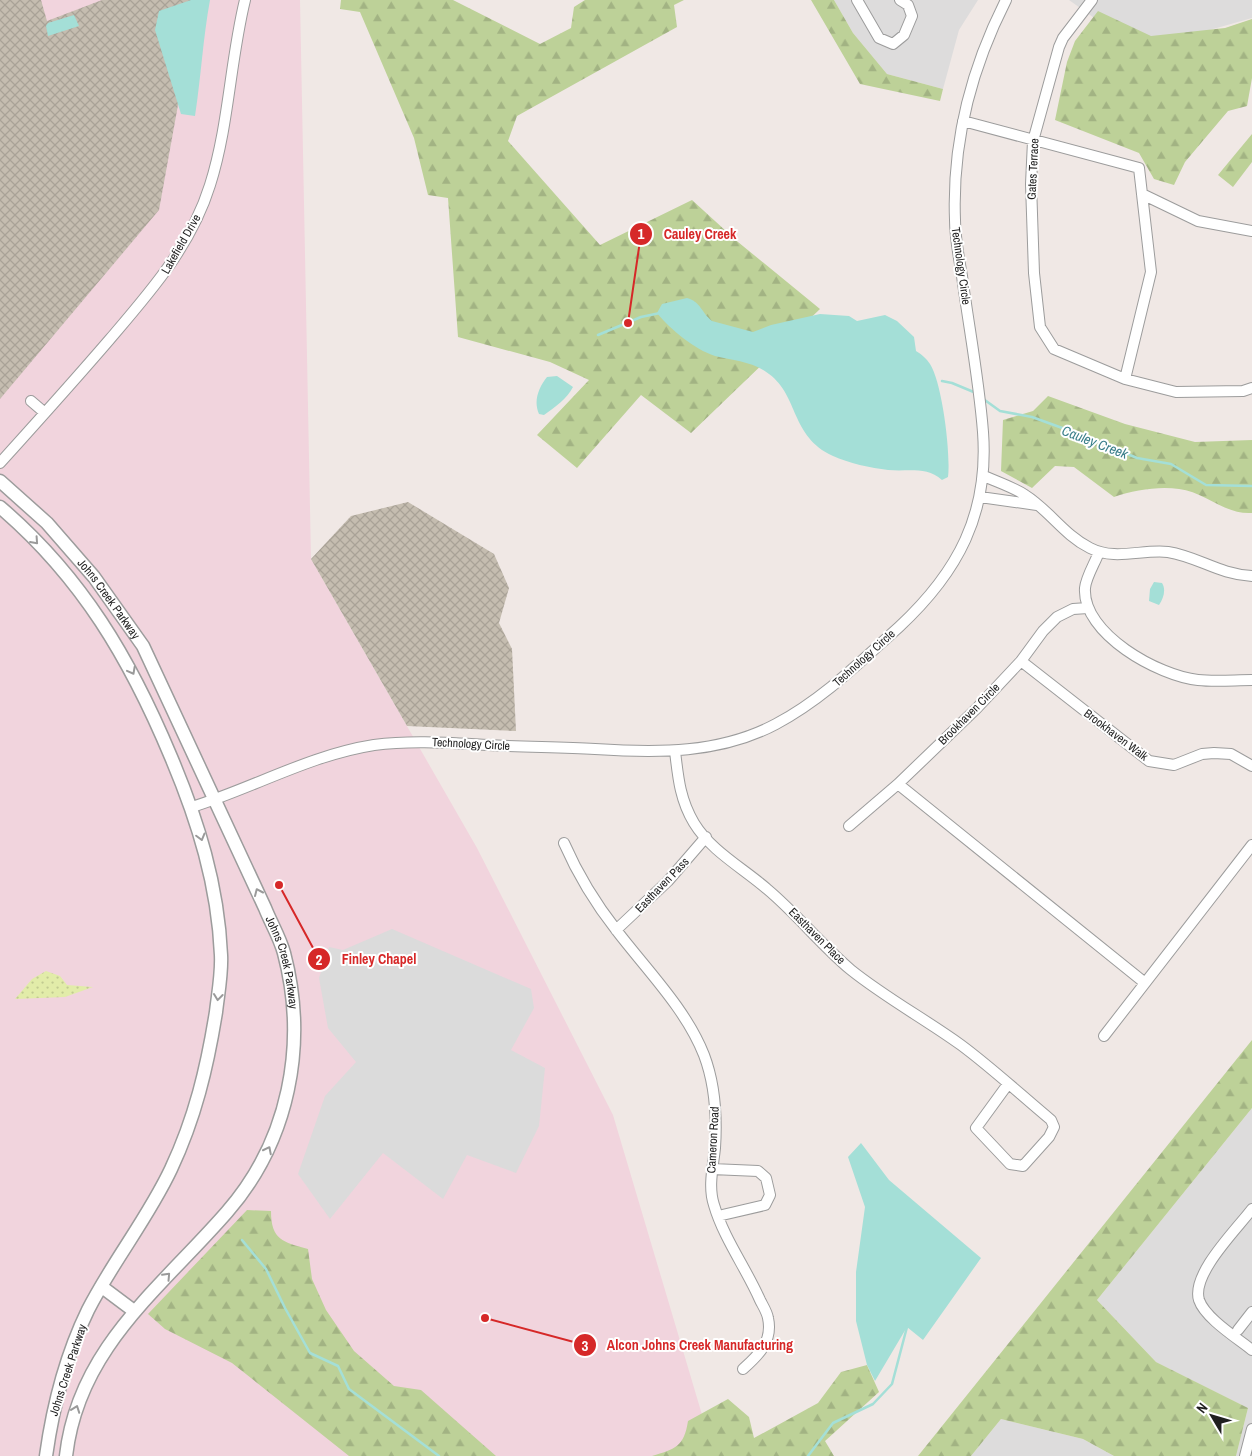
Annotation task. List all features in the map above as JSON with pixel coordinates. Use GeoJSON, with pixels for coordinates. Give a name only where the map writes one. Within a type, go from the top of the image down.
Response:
{"type":"FeatureCollection","features":[{"type":"Feature","properties":{"kind":"street","name":"Lakefield Drive"},"geometry":{"type":"LineString","coordinates":[[0,463],[158,283],[192,230],[210,186],[217,160],[228,104],[238,30],[246,0]]}},
{"type":"Feature","properties":{"kind":"street"},"geometry":{"type":"LineString","coordinates":[[857,0],[879,38],[894,44],[904,35],[912,16],[908,5],[900,0]]}},
{"type":"Feature","properties":{"kind":"street","name":"Technology Circle"},"geometry":{"type":"LineString","coordinates":[[192,807],[217,800],[326,756],[350,750],[398,743],[675,751],[730,742],[773,726],[804,708],[834,685],[931,594],[960,554],[973,522],[984,476],[983,434],[979,397],[954,222],[956,179],[963,121],[974,70],[1006,0]]}},
{"type":"Feature","properties":{"kind":"street","name":"Gates Terrace"},"geometry":{"type":"LineString","coordinates":[[1092,0],[1063,38],[1059,47],[1033,141],[1031,184],[1034,273],[1040,327],[1054,349],[1125,379]]}},
{"type":"Feature","properties":{"kind":"street"},"geometry":{"type":"LineString","coordinates":[[963,121],[1139,168],[1151,272],[1125,379],[1176,392],[1243,391],[1252,388]]}},
{"type":"Feature","properties":{"kind":"street"},"geometry":{"type":"LineString","coordinates":[[1142,194],[1198,221],[1252,231]]}},
{"type":"Feature","properties":{"kind":"street"},"geometry":{"type":"LineString","coordinates":[[32,401],[45,413]]}},
{"type":"Feature","properties":{"kind":"street"},"geometry":{"type":"LineString","coordinates":[[984,476],[1026,495],[1075,539],[1099,552],[1114,555],[1170,553],[1192,558],[1233,575],[1252,576]]}},
{"type":"Feature","properties":{"kind":"street","name":"Johns Creek Parkway"},"geometry":{"type":"LineString","coordinates":[[0,481],[46,523],[94,576],[143,646],[217,800],[284,952],[293,999],[295,1029],[290,1083],[272,1144],[255,1175],[228,1211],[134,1311],[112,1338],[93,1368],[72,1420],[66,1456]]}},
{"type":"Feature","properties":{"kind":"street"},"geometry":{"type":"LineString","coordinates":[[1013,502],[1016,490]]}},
{"type":"Feature","properties":{"kind":"street"},"geometry":{"type":"LineString","coordinates":[[980,497],[1037,505]]}},
{"type":"Feature","properties":{"kind":"street","name":"Johns Creek Parkway"},"geometry":{"type":"LineString","coordinates":[[0,508],[28,533],[77,586],[120,648],[150,706],[192,807],[214,884],[221,958],[208,1063],[191,1122],[171,1169],[147,1213],[88,1310],[72,1351],[52,1416],[46,1456]]}},
{"type":"Feature","properties":{"kind":"street"},"geometry":{"type":"LineString","coordinates":[[1099,552],[1085,587],[1088,608],[1098,626],[1132,654],[1162,669],[1197,680],[1252,680]]}},
{"type":"Feature","properties":{"kind":"street","name":"Brookhaven Circle"},"geometry":{"type":"LineString","coordinates":[[849,826],[898,784],[976,709],[1021,661],[1043,631],[1057,617],[1073,609],[1088,608]]}},
{"type":"Feature","properties":{"kind":"street","name":"Brookhaven Walk"},"geometry":{"type":"LineString","coordinates":[[1021,661],[1149,761],[1174,765],[1202,754],[1214,752],[1231,754],[1252,766]]}},
{"type":"Feature","properties":{"kind":"street","name":"Easthaven Place"},"geometry":{"type":"LineString","coordinates":[[675,751],[679,791],[696,825],[719,851],[794,913],[821,944],[852,970],[889,999],[961,1045],[1008,1084],[1051,1120],[1054,1127],[1049,1137],[1023,1166],[1010,1164],[976,1128],[1008,1084]]}},
{"type":"Feature","properties":{"kind":"street"},"geometry":{"type":"LineString","coordinates":[[898,784],[1145,983]]}},
{"type":"Feature","properties":{"kind":"street","name":"Easthaven Pass"},"geometry":{"type":"LineString","coordinates":[[616,930],[668,882],[706,837]]}},
{"type":"Feature","properties":{"kind":"street","name":"Cameron Road"},"geometry":{"type":"LineString","coordinates":[[564,843],[576,871],[616,930],[674,1001],[704,1055],[715,1099],[712,1169],[713,1203],[768,1318],[767,1338],[760,1354],[743,1368]]}},
{"type":"Feature","properties":{"kind":"street"},"geometry":{"type":"LineString","coordinates":[[1104,1036],[1252,845]]}},
{"type":"Feature","properties":{"kind":"street"},"geometry":{"type":"LineString","coordinates":[[712,1169],[758,1171],[766,1178],[770,1194],[765,1205],[718,1216]]}},
{"type":"Feature","properties":{"kind":"street"},"geometry":{"type":"LineString","coordinates":[[1252,1209],[1203,1272],[1198,1290],[1199,1300],[1209,1315],[1252,1350]]}},
{"type":"Feature","properties":{"kind":"street"},"geometry":{"type":"LineString","coordinates":[[102,1287],[134,1311]]}},
{"type":"Feature","properties":{"kind":"street"},"geometry":{"type":"LineString","coordinates":[[1238,1330],[1252,1312]]}},
{"type":"Feature","properties":{"kind":"street"},"geometry":{"type":"LineString","coordinates":[[1245,1456],[1252,1429]]}},
{"type":"Feature","properties":{"kind":"shaded area"},"geometry":{"type":"Polygon","coordinates":[[[0,0],[300,0],[311,559],[477,848],[613,1115],[703,1418],[685,1456],[0,1456],[0,0]]]}},
{"type":"Feature","properties":{"kind":"shaded area"},"geometry":{"type":"Polygon","coordinates":[[[0,0],[41,0],[47,21],[102,0],[197,0],[159,210],[0,399],[0,0]]]}},
{"type":"Feature","properties":{"kind":"shaded area"},"geometry":{"type":"Polygon","coordinates":[[[834,0],[978,0],[959,30],[943,89],[887,74],[853,33],[834,0]]]}},
{"type":"Feature","properties":{"kind":"shaded area"},"geometry":{"type":"Polygon","coordinates":[[[1069,0],[1252,0],[1252,18],[1139,50],[1069,0]]]}},
{"type":"Feature","properties":{"kind":"shaded area"},"geometry":{"type":"Polygon","coordinates":[[[408,502],[494,554],[509,588],[499,623],[512,649],[516,731],[407,726],[311,559],[351,516],[408,502]]]}},
{"type":"Feature","properties":{"kind":"shaded area"},"geometry":{"type":"Polygon","coordinates":[[[392,929],[531,989],[534,1008],[511,1050],[545,1068],[539,1126],[516,1173],[467,1155],[443,1199],[383,1153],[330,1219],[298,1174],[325,1096],[356,1062],[328,1028],[319,978],[329,947],[343,950],[392,929]]]}},
{"type":"Feature","properties":{"kind":"shaded area"},"geometry":{"type":"Polygon","coordinates":[[[1252,1108],[1252,1456],[1236,1456],[1248,1408],[1156,1362],[1097,1300],[1252,1108]]]}},
{"type":"Feature","properties":{"kind":"shaded area"},"geometry":{"type":"Polygon","coordinates":[[[1001,1419],[1083,1439],[1114,1456],[971,1456],[1001,1419]]]}},
{"type":"Feature","properties":{"kind":"green space"},"geometry":{"type":"Polygon","coordinates":[[[341,0],[453,0],[540,44],[571,28],[574,7],[585,0],[684,0],[674,5],[677,27],[517,116],[508,141],[600,245],[692,200],[738,242],[820,309],[691,433],[641,395],[577,468],[537,435],[589,380],[550,362],[458,337],[448,198],[428,195],[414,138],[360,12],[340,9],[341,0]]]}},
{"type":"Feature","properties":{"kind":"green space"},"geometry":{"type":"Polygon","coordinates":[[[811,0],[834,0],[853,33],[887,74],[943,89],[940,101],[860,84],[811,0]]]}},
{"type":"Feature","properties":{"kind":"green space"},"geometry":{"type":"Polygon","coordinates":[[[1098,11],[1151,36],[1225,28],[1252,19],[1252,78],[1247,106],[1228,111],[1185,162],[1174,185],[1154,179],[1139,153],[1055,120],[1067,62],[1075,41],[1098,11]]]}},
{"type":"Feature","properties":{"kind":"green space"},"geometry":{"type":"Polygon","coordinates":[[[1252,134],[1252,162],[1233,187],[1218,175],[1252,134]]]}},
{"type":"Feature","properties":{"kind":"green space"},"geometry":{"type":"Polygon","coordinates":[[[1048,396],[1125,424],[1195,442],[1252,440],[1252,513],[1233,511],[1198,494],[1179,489],[1146,489],[1114,497],[1074,467],[1055,466],[1032,488],[1001,471],[1003,420],[1033,411],[1048,396]]]}},
{"type":"Feature","properties":{"kind":"green space"},"geometry":{"type":"Polygon","coordinates":[[[46,971],[60,976],[67,985],[93,987],[65,997],[15,999],[32,979],[46,971]]]}},
{"type":"Feature","properties":{"kind":"green space"},"geometry":{"type":"Polygon","coordinates":[[[1252,1040],[1252,1108],[1097,1300],[1156,1362],[1248,1408],[1236,1456],[1114,1456],[1083,1439],[1001,1419],[971,1456],[918,1456],[1252,1040]]]}},
{"type":"Feature","properties":{"kind":"green space"},"geometry":{"type":"Polygon","coordinates":[[[247,1210],[271,1211],[273,1228],[276,1234],[285,1242],[308,1249],[312,1279],[326,1310],[354,1351],[394,1386],[421,1390],[496,1456],[349,1456],[232,1363],[165,1329],[148,1314],[247,1210]]]}},
{"type":"Feature","properties":{"kind":"green space"},"geometry":{"type":"Polygon","coordinates":[[[867,1365],[879,1392],[825,1441],[834,1456],[652,1456],[677,1446],[684,1436],[688,1421],[728,1399],[749,1417],[754,1438],[818,1403],[841,1372],[867,1365]]]}},
{"type":"Feature","properties":{"kind":"water"},"geometry":{"type":"Polygon","coordinates":[[[191,0],[210,0],[195,116],[181,114],[155,30],[159,11],[191,0]]]}},
{"type":"Feature","properties":{"kind":"water"},"geometry":{"type":"Polygon","coordinates":[[[74,15],[79,26],[48,36],[46,26],[48,23],[74,15]]]}},
{"type":"Feature","properties":{"kind":"water"},"geometry":{"type":"Polygon","coordinates":[[[687,298],[695,302],[712,321],[753,332],[771,325],[820,314],[849,316],[857,321],[885,315],[897,321],[914,337],[916,351],[927,360],[934,373],[945,419],[949,466],[948,477],[942,480],[923,471],[888,470],[860,465],[833,456],[819,448],[802,427],[786,393],[769,374],[756,366],[715,356],[699,349],[669,326],[657,313],[662,304],[687,298]]]}},
{"type":"Feature","properties":{"kind":"water"},"geometry":{"type":"Polygon","coordinates":[[[557,376],[573,387],[556,406],[544,415],[539,414],[537,399],[539,390],[547,377],[557,376]]]}},
{"type":"Feature","properties":{"kind":"water"},"geometry":{"type":"Polygon","coordinates":[[[1154,582],[1162,583],[1164,588],[1163,597],[1159,605],[1149,601],[1150,589],[1154,582]]]}},
{"type":"Feature","properties":{"kind":"water"},"geometry":{"type":"Polygon","coordinates":[[[861,1143],[889,1180],[981,1258],[923,1340],[907,1327],[875,1381],[867,1365],[856,1321],[856,1272],[865,1207],[848,1157],[861,1143]]]}},
{"type":"Feature","properties":{"kind":"waterway","name":"Cauley Creek"},"geometry":{"type":"LineString","coordinates":[[598,335],[641,317],[660,313]]}},
{"type":"Feature","properties":{"kind":"waterway","name":"Cauley Creek"},"geometry":{"type":"LineString","coordinates":[[942,381],[976,393]]}},
{"type":"Feature","properties":{"kind":"waterway","name":"Cauley Creek"},"geometry":{"type":"LineString","coordinates":[[982,398],[1000,411],[1032,417],[1137,458],[1171,464],[1206,485],[1252,486]]}},
{"type":"Feature","properties":{"kind":"waterway"},"geometry":{"type":"LineString","coordinates":[[242,1240],[266,1269],[310,1353],[338,1366],[349,1389],[439,1456]]}},
{"type":"Feature","properties":{"kind":"waterway"},"geometry":{"type":"LineString","coordinates":[[808,1456],[833,1423],[873,1404],[892,1384],[907,1327]]}},
{"type":"Feature","properties":{"kind":"place","name":"Cauley Creek"},"geometry":{"type":"Point","coordinates":[628,323]}},
{"type":"Feature","properties":{"kind":"place","name":"Finley Chapel"},"geometry":{"type":"Point","coordinates":[279,885]}},
{"type":"Feature","properties":{"kind":"place","name":"Alcon Johns Creek Manufacturing"},"geometry":{"type":"Point","coordinates":[485,1318]}}]}
